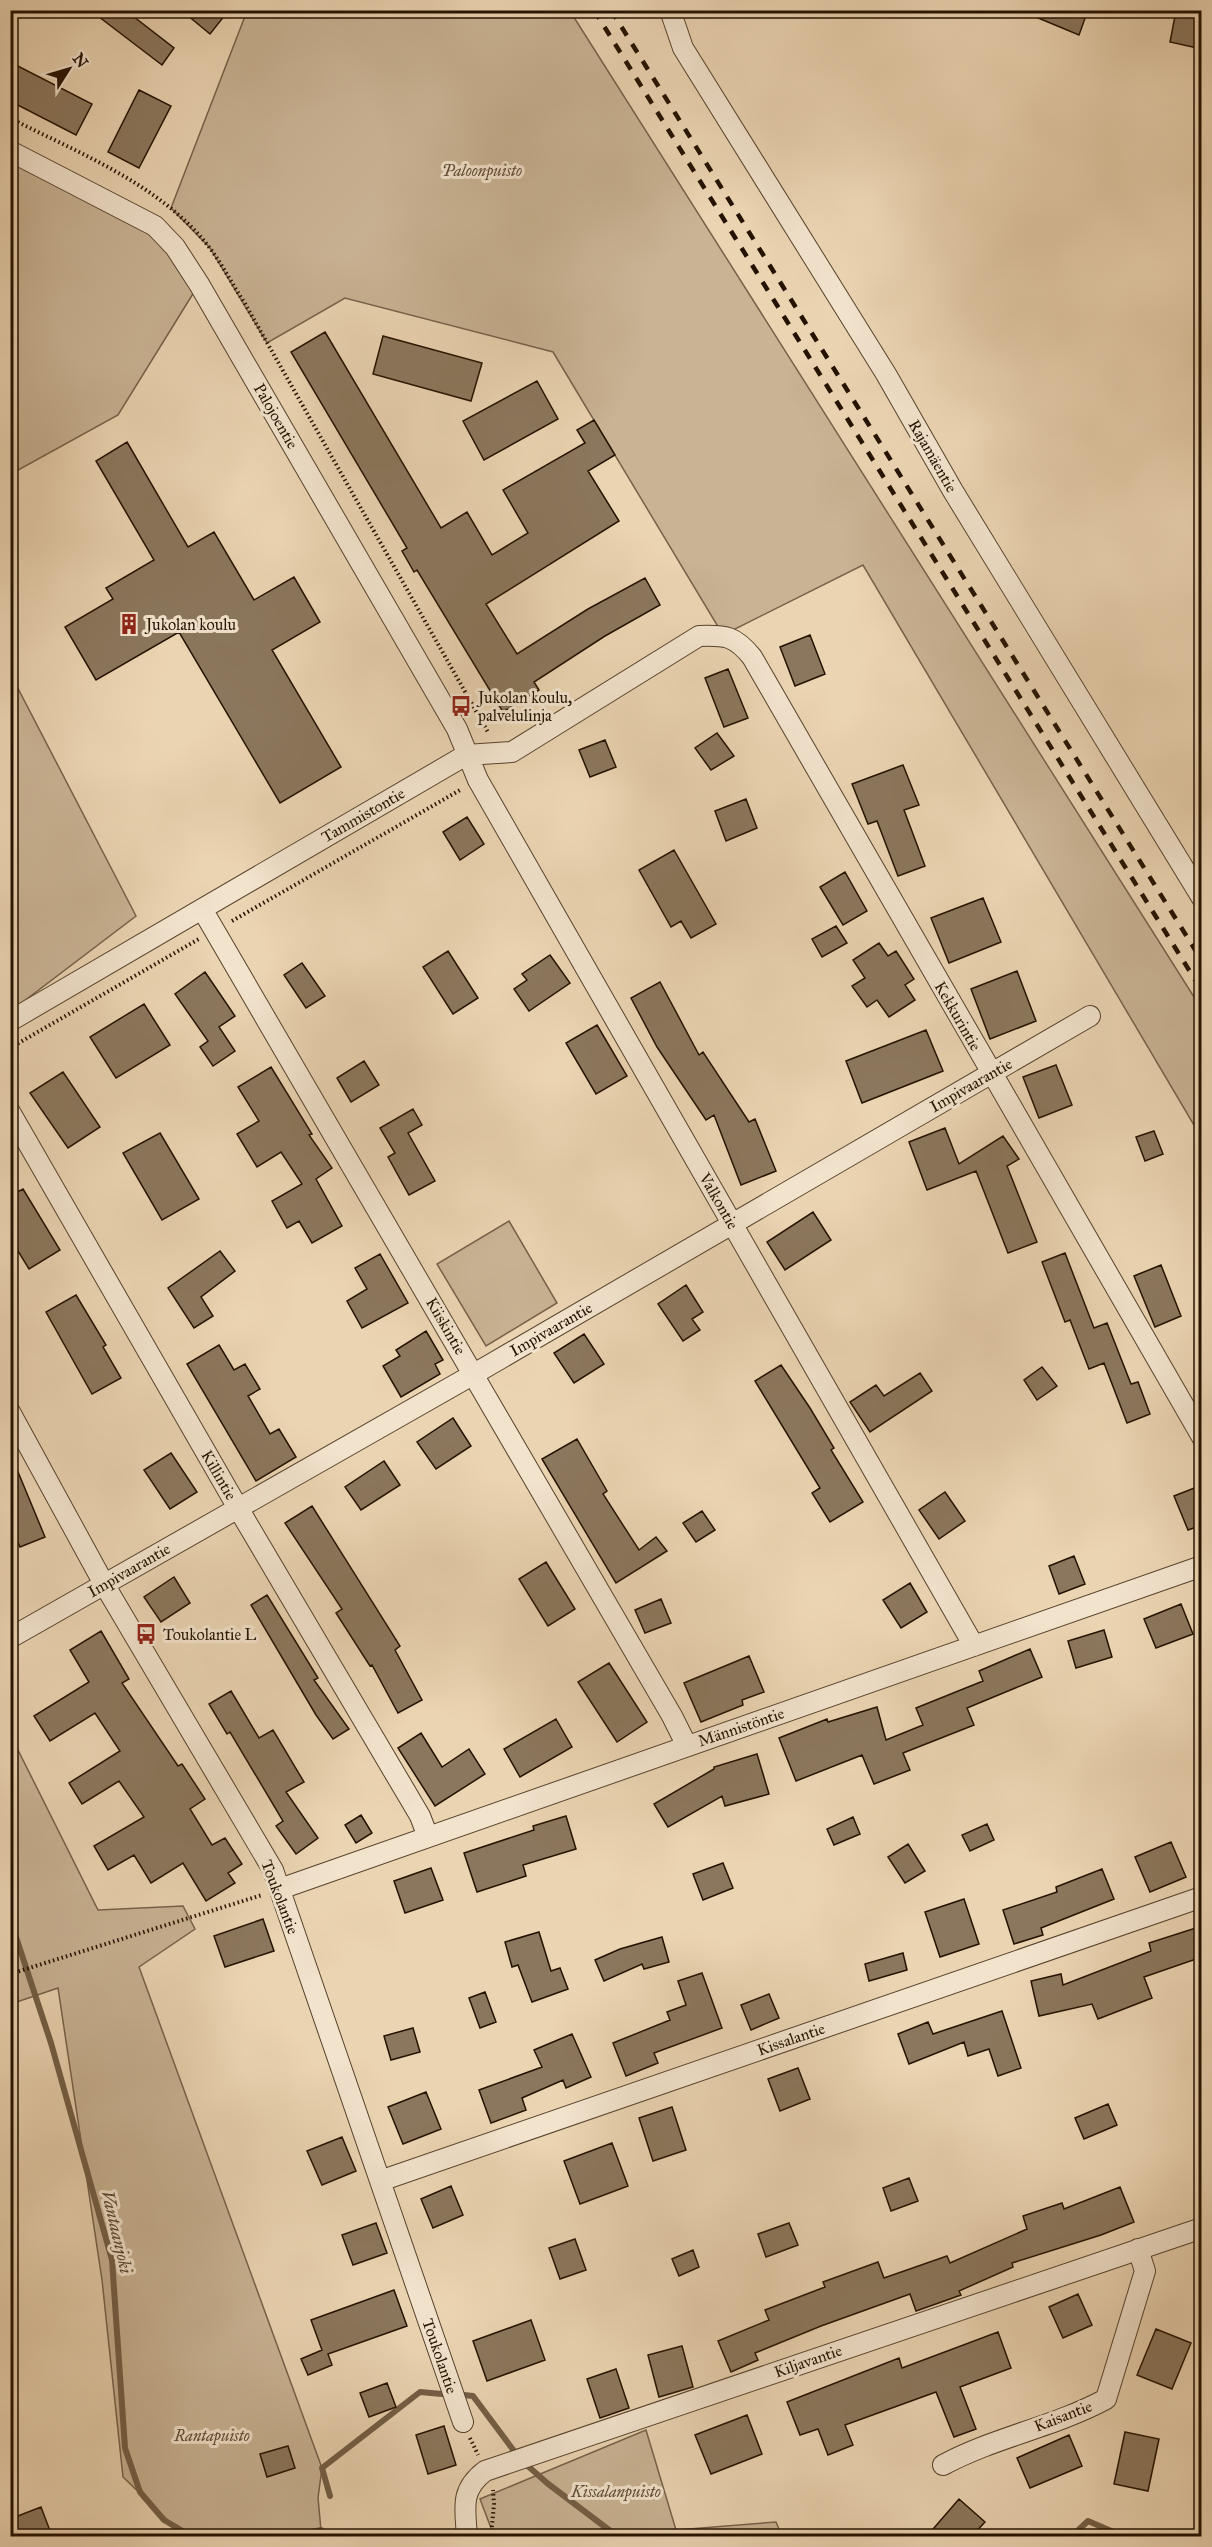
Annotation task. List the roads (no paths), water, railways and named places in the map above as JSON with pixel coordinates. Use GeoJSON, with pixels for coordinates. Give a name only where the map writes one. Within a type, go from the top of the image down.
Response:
{"type":"FeatureCollection","features":[{"type":"Feature","properties":{"kind":"street","name":"Rajamäentie"},"geometry":{"type":"LineString","coordinates":[[670,10],[683,48],[886,374],[959,501],[1202,898]]}},
{"type":"Feature","properties":{"kind":"street","name":"Palojoentie"},"geometry":{"type":"LineString","coordinates":[[10,151],[155,226],[175,247],[199,284],[457,729],[466,755]]}},
{"type":"Feature","properties":{"kind":"street","name":"Tammistontie"},"geometry":{"type":"LineString","coordinates":[[10,1021],[466,755],[512,752],[699,636],[723,635]]}},
{"type":"Feature","properties":{"kind":"street","name":"Kekkurintie"},"geometry":{"type":"LineString","coordinates":[[723,635],[740,642],[752,657],[1202,1437]]}},
{"type":"Feature","properties":{"kind":"street","name":"Valkontie"},"geometry":{"type":"LineString","coordinates":[[466,755],[478,780],[974,1646]]}},
{"type":"Feature","properties":{"kind":"street","name":"Kiiskintie"},"geometry":{"type":"LineString","coordinates":[[202,909],[474,1374],[672,1716],[687,1746]]}},
{"type":"Feature","properties":{"kind":"street","name":"Impivaarantie"},"geometry":{"type":"LineString","coordinates":[[10,1638],[474,1374],[1090,1016]]}},
{"type":"Feature","properties":{"kind":"street","name":"Killintie"},"geometry":{"type":"LineString","coordinates":[[10,1113],[238,1508],[420,1816],[428,1837]]}},
{"type":"Feature","properties":{"kind":"street","name":"Toukolantie"},"geometry":{"type":"LineString","coordinates":[[10,1412],[104,1584],[273,1870],[463,2422]]}},
{"type":"Feature","properties":{"kind":"street","name":"Männistöntie"},"geometry":{"type":"LineString","coordinates":[[280,1889],[1202,1566]]}},
{"type":"Feature","properties":{"kind":"street","name":"Kissalantie"},"geometry":{"type":"LineString","coordinates":[[380,2181],[1202,1897]]}},
{"type":"Feature","properties":{"kind":"street","name":"Kiljavantie"},"geometry":{"type":"LineString","coordinates":[[467,2536],[466,2492],[474,2479],[485,2471],[1202,2228]]}},
{"type":"Feature","properties":{"kind":"street","name":"Kaisantie"},"geometry":{"type":"LineString","coordinates":[[943,2465],[973,2449],[1085,2410],[1106,2398],[1145,2271],[1138,2249]]}},
{"type":"Feature","properties":{"kind":"waterway","name":"Vantaanjoki"},"geometry":{"type":"LineString","coordinates":[[10,1919],[51,2043],[112,2260],[125,2448],[140,2492],[164,2520],[191,2536]]}},
{"type":"Feature","properties":{"kind":"waterway"},"geometry":{"type":"LineString","coordinates":[[330,2496],[322,2468],[420,2392],[442,2394]]}},
{"type":"Feature","properties":{"kind":"waterway"},"geometry":{"type":"LineString","coordinates":[[464,2395],[473,2396],[520,2459],[547,2483],[617,2536]]}},
{"type":"Feature","properties":{"kind":"waterway"},"geometry":{"type":"LineString","coordinates":[[1072,2536],[1088,2521],[1123,2536]]}},
{"type":"Feature","properties":{"kind":"waterway"},"geometry":{"type":"LineString","coordinates":[[295,2536],[321,2530]]}},
{"type":"Feature","properties":{"kind":"railway"},"geometry":{"type":"LineString","coordinates":[[594,10],[1202,991]]}},
{"type":"Feature","properties":{"kind":"railway"},"geometry":{"type":"LineString","coordinates":[[611,10],[1202,961]]}},
{"type":"Feature","properties":{"kind":"place","name":"Jukolan koulu"},"geometry":{"type":"Point","coordinates":[129,624]}},
{"type":"Feature","properties":{"kind":"place","name":"Jukolan koulu, palvelulinja"},"geometry":{"type":"Point","coordinates":[461,706]}},
{"type":"Feature","properties":{"kind":"place","name":"Toukolantie L"},"geometry":{"type":"Point","coordinates":[146,1634]}},
{"type":"Feature","properties":{"kind":"park label","name":"Paloonpuisto"},"geometry":{"type":"Point","coordinates":[482,170]}},
{"type":"Feature","properties":{"kind":"park label","name":"Rantapuisto"},"geometry":{"type":"Point","coordinates":[212,2435]}},
{"type":"Feature","properties":{"kind":"park label","name":"Kissalanpuisto"},"geometry":{"type":"Point","coordinates":[616,2491]}}]}
